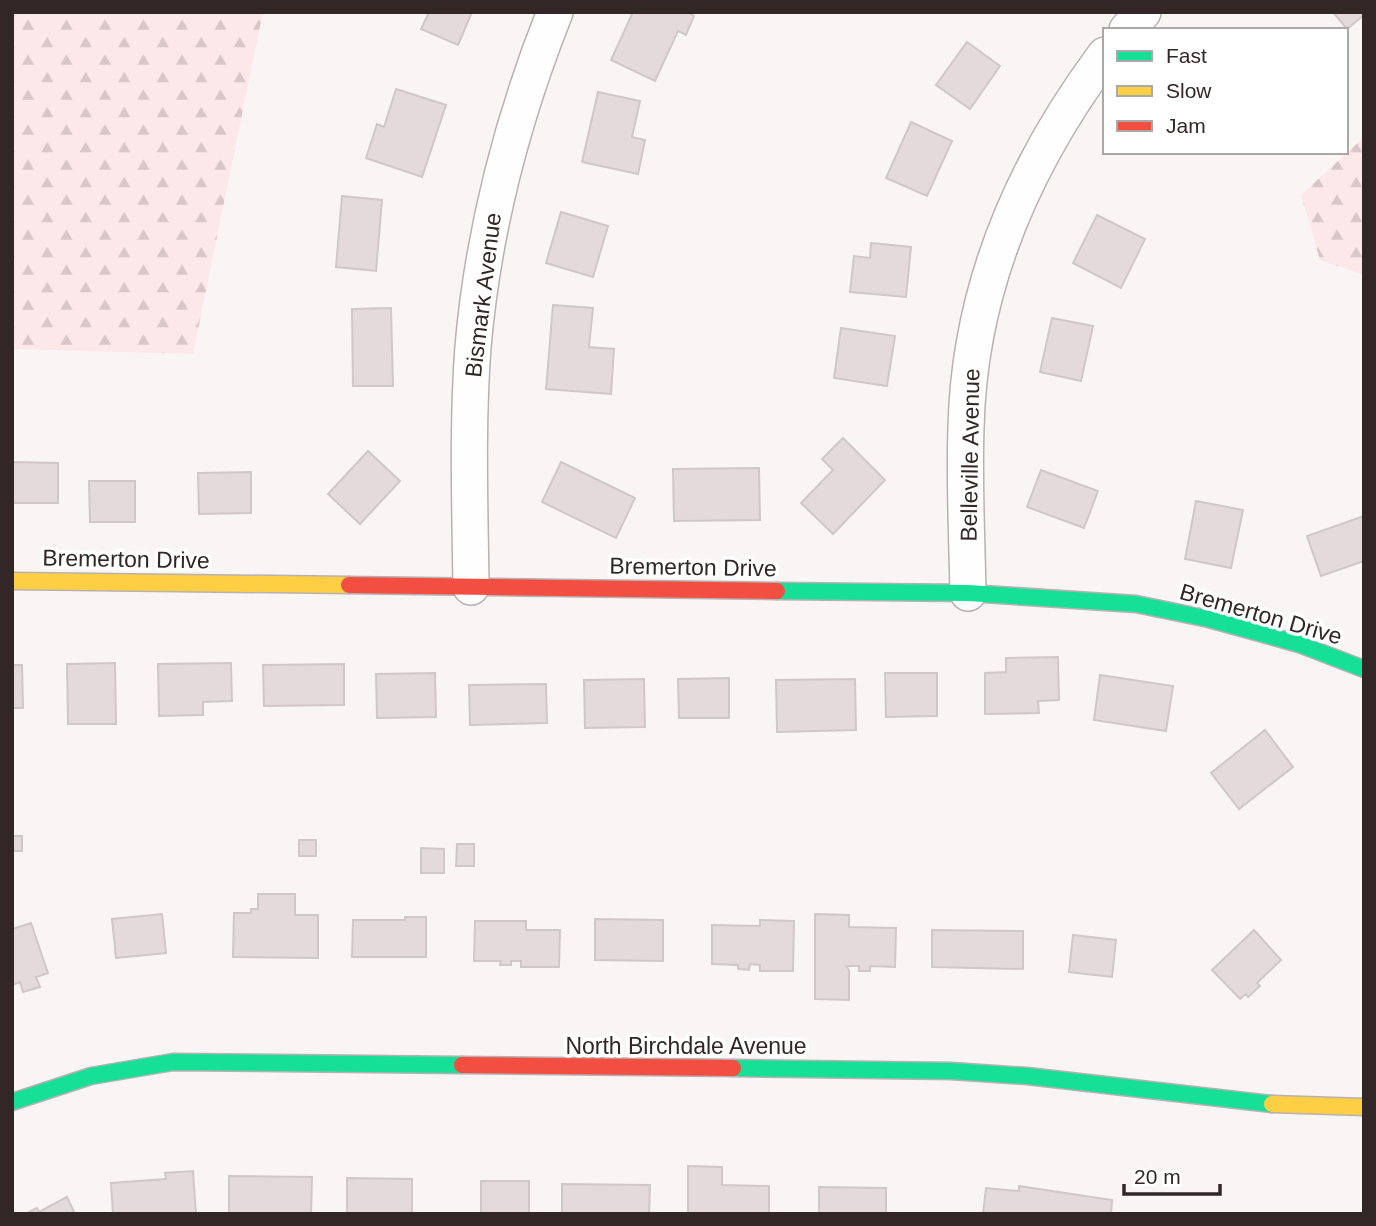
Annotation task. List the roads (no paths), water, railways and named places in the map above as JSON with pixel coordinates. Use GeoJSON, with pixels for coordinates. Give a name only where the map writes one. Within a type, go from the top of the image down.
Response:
{"type":"FeatureCollection","features":[{"type":"Feature","properties":{"kind":"street","name":"Bismark Avenue"},"geometry":{"type":"LineString","coordinates":[[471,587],[470,420],[473,347],[484,256],[503,167],[535,63],[555,12]]}},
{"type":"Feature","properties":{"kind":"street"},"geometry":{"type":"LineString","coordinates":[[1129,28],[1143,12]]}},
{"type":"Feature","properties":{"kind":"street","name":"Belleville Avenue"},"geometry":{"type":"LineString","coordinates":[[968,593],[966,426],[972,357],[982,304],[1007,225],[1035,162],[1070,102],[1103,58]]}},
{"type":"Feature","properties":{"kind":"street","name":"Bremerton Drive"},"geometry":{"type":"LineString","coordinates":[[12,581],[968,593],[1136,604],[1209,619],[1299,644],[1364,669]]}},
{"type":"Feature","properties":{"kind":"street","name":"North Birchdale Avenue"},"geometry":{"type":"LineString","coordinates":[[12,1102],[47,1087],[115,1069],[173,1062],[951,1071],[1027,1076],[1254,1104],[1364,1107]]}}]}
